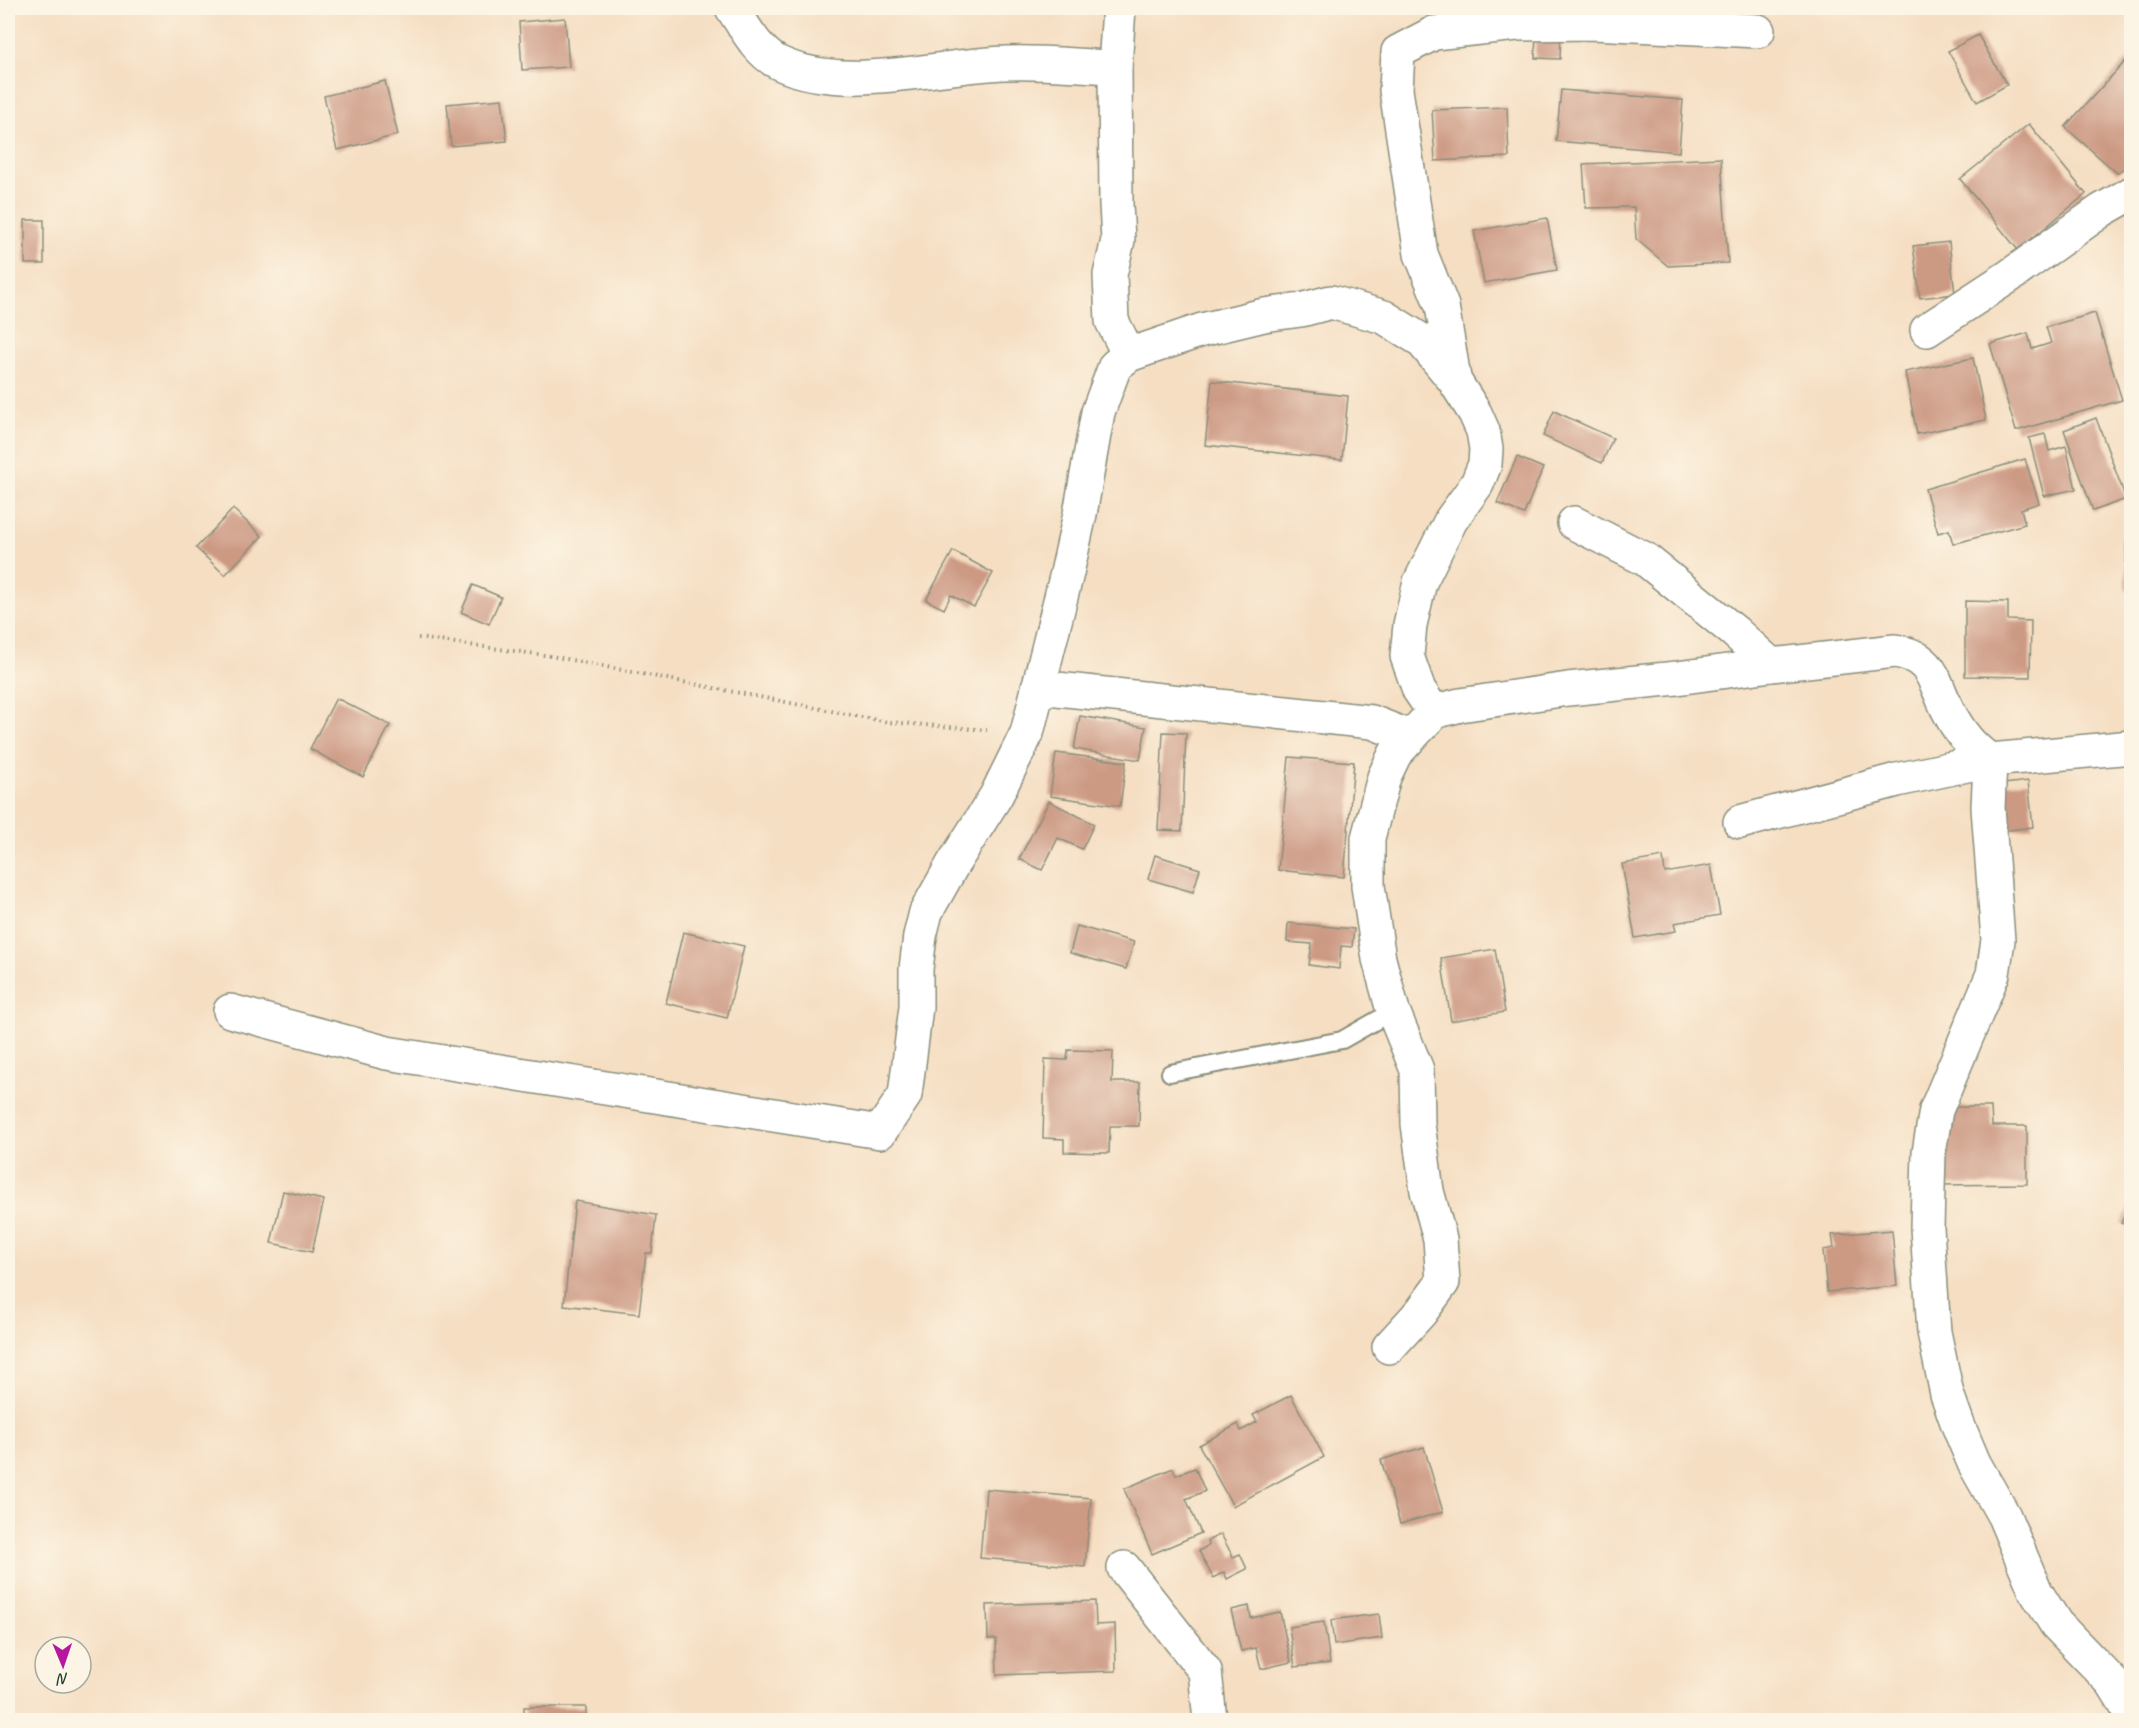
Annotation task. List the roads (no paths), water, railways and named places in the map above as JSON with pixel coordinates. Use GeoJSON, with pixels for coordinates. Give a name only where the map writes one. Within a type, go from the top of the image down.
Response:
{"type":"FeatureCollection","features":[{"type":"Feature","properties":{"kind":"street"},"geometry":{"type":"LineString","coordinates":[[732,8],[763,51],[777,62],[812,74],[884,76],[1005,63],[1115,67]]}},
{"type":"Feature","properties":{"kind":"street"},"geometry":{"type":"LineString","coordinates":[[1119,8],[1115,67],[1118,240],[1110,275],[1112,321],[1129,355]]}},
{"type":"Feature","properties":{"kind":"street"},"geometry":{"type":"LineString","coordinates":[[1454,380],[1442,306],[1421,254],[1396,90],[1398,52],[1434,33],[1517,24],[1593,23],[1758,31]]}},
{"type":"Feature","properties":{"kind":"street"},"geometry":{"type":"LineString","coordinates":[[1927,330],[2011,275],[2102,210],[2132,193]]}},
{"type":"Feature","properties":{"kind":"street"},"geometry":{"type":"LineString","coordinates":[[230,1011],[387,1053],[880,1132],[905,1095],[916,1007],[916,969],[926,912],[952,864],[996,796],[1027,733],[1080,514],[1098,412],[1115,366],[1129,355],[1202,330],[1331,302],[1383,317],[1421,339],[1454,380],[1475,412],[1483,430],[1486,449],[1485,464],[1477,484],[1451,520],[1420,582],[1410,625],[1407,656],[1419,690],[1434,712]]}},
{"type":"Feature","properties":{"kind":"street"},"geometry":{"type":"LineString","coordinates":[[1574,523],[1645,559],[1772,665]]}},
{"type":"Feature","properties":{"kind":"street"},"geometry":{"type":"LineString","coordinates":[[1389,1347],[1422,1312],[1443,1282],[1440,1239],[1427,1191],[1420,1135],[1417,1070],[1393,1011],[1379,959],[1368,886],[1368,838],[1384,777],[1395,754],[1434,712],[1513,696],[1895,651],[1910,653],[1922,661],[1933,675],[1957,726],[1977,752],[1990,759]]}},
{"type":"Feature","properties":{"kind":"street"},"geometry":{"type":"LineString","coordinates":[[1038,687],[1372,722],[1410,737]]}},
{"type":"Feature","properties":{"kind":"street"},"geometry":{"type":"LineString","coordinates":[[1740,822],[1897,780],[1990,759],[2132,747]]}},
{"type":"Feature","properties":{"kind":"street"},"geometry":{"type":"LineString","coordinates":[[1990,759],[1988,818],[1998,940],[1993,974],[1936,1110],[1929,1152],[1927,1228],[1934,1332],[1947,1394],[1958,1425],[1974,1462],[2004,1516],[2036,1592],[2056,1624],[2112,1682],[2132,1714]]}},
{"type":"Feature","properties":{"kind":"street"},"geometry":{"type":"LineString","coordinates":[[1124,1568],[1205,1671],[1210,1720]]}},
{"type":"Feature","properties":{"kind":"lane"},"geometry":{"type":"LineString","coordinates":[[1170,1073],[1342,1040],[1393,1011]]}}]}
